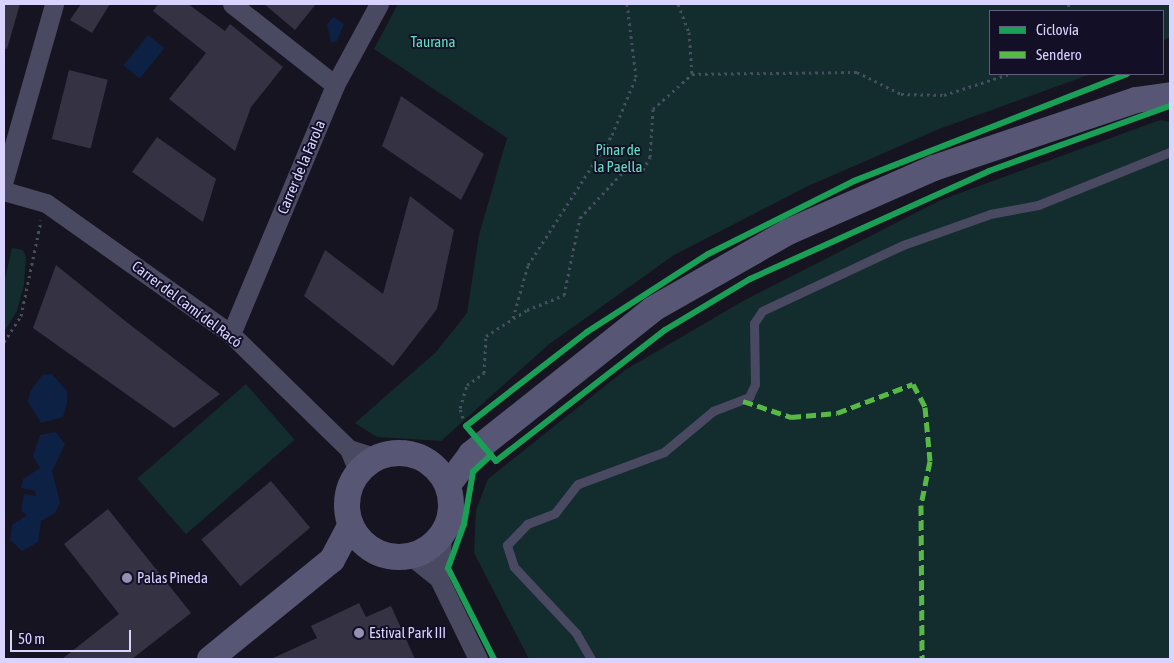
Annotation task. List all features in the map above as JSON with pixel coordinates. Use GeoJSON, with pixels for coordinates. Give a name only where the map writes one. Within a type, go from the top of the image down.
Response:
{"type":"FeatureCollection","features":[{"type":"Feature","properties":{"kind":"street"},"geometry":{"type":"LineString","coordinates":[[4,180],[54,4]]}},
{"type":"Feature","properties":{"kind":"street"},"geometry":{"type":"LineString","coordinates":[[232,4],[335,85]]}},
{"type":"Feature","properties":{"kind":"street","name":"Carrer de la Farola"},"geometry":{"type":"LineString","coordinates":[[230,334],[335,85],[379,4]]}},
{"type":"Feature","properties":{"kind":"street"},"geometry":{"type":"LineString","coordinates":[[1136,100],[1170,78]]}},
{"type":"Feature","properties":{"kind":"street"},"geometry":{"type":"LineString","coordinates":[[448,485],[476,449],[653,309],[788,232],[934,168],[1136,100],[1170,95]]}},
{"type":"Feature","properties":{"kind":"street","name":"Carrer del Camí del Racó"},"geometry":{"type":"LineString","coordinates":[[4,191],[46,203],[230,334],[361,459]]}},
{"type":"Feature","properties":{"kind":"street"},"geometry":{"type":"LineString","coordinates":[[429,461],[476,449]]}},
{"type":"Feature","properties":{"kind":"street"},"geometry":{"type":"LineString","coordinates":[[210,659],[332,560],[350,525],[347,497],[361,459],[408,453],[429,461],[448,485],[451,511],[442,536],[439,579]]}},
{"type":"Feature","properties":{"kind":"street"},"geometry":{"type":"LineString","coordinates":[[350,525],[376,552]]}},
{"type":"Feature","properties":{"kind":"street"},"geometry":{"type":"LineString","coordinates":[[411,556],[442,536]]}},
{"type":"Feature","properties":{"kind":"street"},"geometry":{"type":"LineString","coordinates":[[332,560],[376,552],[411,556],[439,579],[478,659]]}},
{"type":"Feature","properties":{"kind":"lane"},"geometry":{"type":"LineString","coordinates":[[591,659],[576,633],[514,568],[508,545],[527,524],[555,513],[578,484],[664,452],[713,411],[748,397],[755,384],[754,322],[762,311],[903,245],[990,214],[1038,205],[1170,152]]}},
{"type":"Feature","properties":{"kind":"path"},"geometry":{"type":"LineString","coordinates":[[513,319],[528,266],[612,135],[636,77],[627,4]]}},
{"type":"Feature","properties":{"kind":"path"},"geometry":{"type":"LineString","coordinates":[[678,4],[689,32],[692,74]]}},
{"type":"Feature","properties":{"kind":"path"},"geometry":{"type":"LineString","coordinates":[[463,418],[460,408],[467,384],[484,373],[486,336],[513,319],[564,295],[580,218],[623,172],[643,170],[650,157],[653,109],[692,74],[857,72],[900,94],[944,95],[1006,75]]}},
{"type":"Feature","properties":{"kind":"path"},"geometry":{"type":"LineString","coordinates":[[4,342],[21,316],[46,203]]}},
{"type":"Feature","properties":{"kind":"path"},"geometry":{"type":"LineString","coordinates":[[474,420],[466,426],[476,449]]}},
{"type":"Feature","properties":{"kind":"green space","name":"Pinar de la Paella"},"geometry":{"type":"Polygon","coordinates":[[[398,4],[1170,4],[1170,37],[1164,40],[1164,10],[989,10],[989,75],[1088,75],[939,129],[806,187],[674,255],[548,345],[441,441],[377,437],[355,423],[436,352],[467,313],[479,235],[507,138],[374,49],[398,4]]]}},
{"type":"Feature","properties":{"kind":"green space"},"geometry":{"type":"Polygon","coordinates":[[[1160,120],[1170,122],[1170,659],[529,659],[474,553],[476,510],[488,479],[625,370],[743,301],[941,200],[1160,120]]]}},
{"type":"Feature","properties":{"kind":"green space"},"geometry":{"type":"Polygon","coordinates":[[[12,248],[23,250],[26,257],[24,285],[17,311],[4,332],[4,283],[12,248]]]}},
{"type":"Feature","properties":{"kind":"green space"},"geometry":{"type":"Polygon","coordinates":[[[246,384],[295,440],[186,534],[137,478],[246,384]]]}},
{"type":"Feature","properties":{"kind":"water"},"geometry":{"type":"Polygon","coordinates":[[[334,17],[344,24],[337,41],[331,43],[327,24],[334,17]]]}},
{"type":"Feature","properties":{"kind":"water"},"geometry":{"type":"Polygon","coordinates":[[[148,35],[164,48],[140,79],[123,65],[148,35]]]}},
{"type":"Feature","properties":{"kind":"water"},"geometry":{"type":"Polygon","coordinates":[[[52,374],[67,391],[67,403],[63,417],[41,423],[28,402],[30,392],[42,375],[52,374]]]}},
{"type":"Feature","properties":{"kind":"water"},"geometry":{"type":"Polygon","coordinates":[[[56,432],[65,444],[52,471],[60,502],[55,513],[41,521],[38,542],[22,551],[10,540],[12,525],[27,515],[21,511],[24,494],[36,496],[35,491],[21,488],[23,479],[40,468],[33,456],[40,435],[56,432]]]}},
{"type":"Feature","properties":{"kind":"building"},"geometry":{"type":"Polygon","coordinates":[[[4,4],[20,4],[7,49],[4,48],[4,4]]]}},
{"type":"Feature","properties":{"kind":"building"},"geometry":{"type":"Polygon","coordinates":[[[81,4],[110,4],[92,33],[70,20],[81,4]]]}},
{"type":"Feature","properties":{"kind":"building"},"geometry":{"type":"Polygon","coordinates":[[[158,4],[188,4],[225,31],[230,24],[283,67],[251,107],[235,151],[169,99],[206,53],[153,11],[158,4]]]}},
{"type":"Feature","properties":{"kind":"building"},"geometry":{"type":"Polygon","coordinates":[[[264,4],[316,4],[295,30],[264,4]]]}},
{"type":"Feature","properties":{"kind":"building"},"geometry":{"type":"Polygon","coordinates":[[[69,70],[108,80],[91,149],[52,139],[69,70]]]}},
{"type":"Feature","properties":{"kind":"building"},"geometry":{"type":"Polygon","coordinates":[[[401,96],[484,154],[461,200],[382,146],[401,96]]]}},
{"type":"Feature","properties":{"kind":"building"},"geometry":{"type":"Polygon","coordinates":[[[157,137],[216,179],[203,222],[132,172],[157,137]]]}},
{"type":"Feature","properties":{"kind":"building"},"geometry":{"type":"Polygon","coordinates":[[[410,196],[454,230],[437,309],[393,366],[304,296],[325,250],[383,294],[410,196]]]}},
{"type":"Feature","properties":{"kind":"building"},"geometry":{"type":"Polygon","coordinates":[[[56,265],[220,394],[174,428],[33,328],[56,265]]]}},
{"type":"Feature","properties":{"kind":"building"},"geometry":{"type":"Polygon","coordinates":[[[271,481],[310,528],[240,586],[201,539],[271,481]]]}},
{"type":"Feature","properties":{"kind":"building","name":"Palas Pineda"},"geometry":{"type":"Polygon","coordinates":[[[108,509],[191,613],[132,659],[62,659],[119,614],[64,544],[108,509]]]}},
{"type":"Feature","properties":{"kind":"building","name":"Estival Park III"},"geometry":{"type":"Polygon","coordinates":[[[359,603],[366,617],[391,606],[415,659],[271,659],[317,638],[311,626],[359,603]]]}},
{"type":"Feature","properties":{"kind":"marked path"},"geometry":{"type":"LineString","coordinates":[[743,401],[791,417],[837,413],[913,384],[925,407],[930,461],[921,505],[922,659]]}},
{"type":"Feature","properties":{"kind":"cycle path"},"geometry":{"type":"LineString","coordinates":[[1124,75],[854,181],[708,254],[587,332],[466,426],[496,461],[665,330],[750,279],[989,171],[1170,106]]}},
{"type":"Feature","properties":{"kind":"cycle path"},"geometry":{"type":"LineString","coordinates":[[491,455],[473,472],[464,524],[448,568],[494,659]]}},
{"type":"Feature","properties":{"kind":"place","name":"Palas Pineda"},"geometry":{"type":"Point","coordinates":[127,578]}},
{"type":"Feature","properties":{"kind":"place","name":"Estival Park III"},"geometry":{"type":"Point","coordinates":[359,633]}},
{"type":"Feature","properties":{"kind":"park label","name":"Taurana"},"geometry":{"type":"Point","coordinates":[433,42]}}]}
